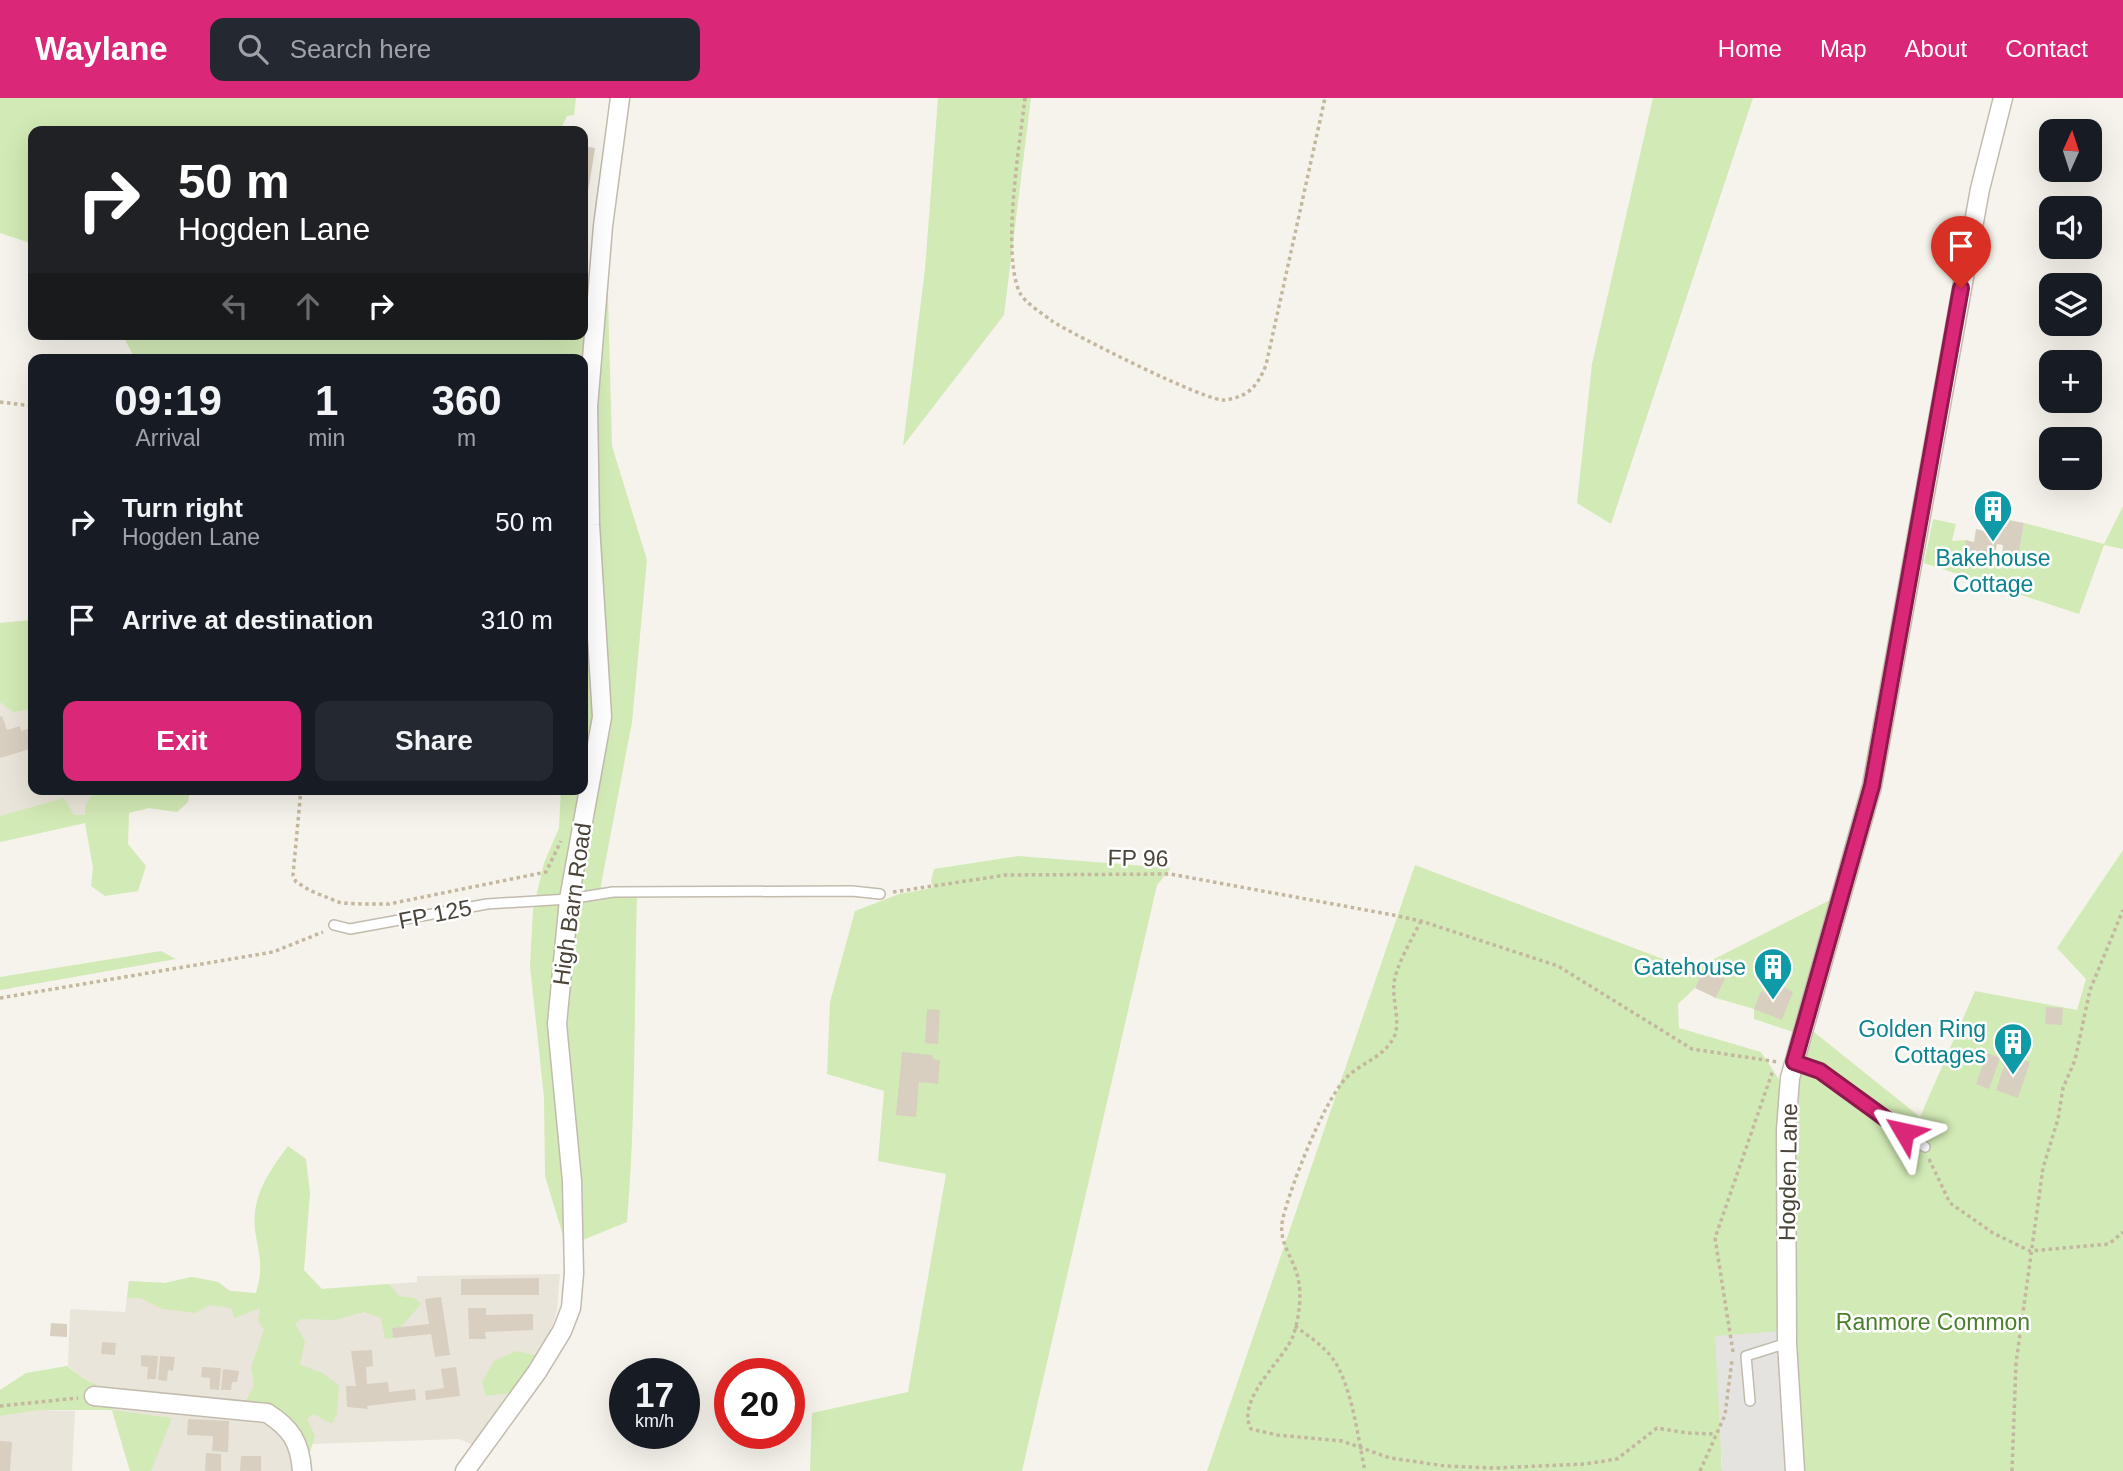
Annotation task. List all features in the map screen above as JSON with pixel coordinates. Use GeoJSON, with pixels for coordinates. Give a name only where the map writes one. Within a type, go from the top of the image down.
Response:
{"type":"FeatureCollection","features":[{"type":"Feature","properties":{"kind":"street","name":"High Barn Road"},"geometry":{"type":"LineString","coordinates":[[588,794],[602,717],[590,525],[588,407],[603,226],[620,98]]}},
{"type":"Feature","properties":{"kind":"street","name":"Hogden Lane"},"geometry":{"type":"LineString","coordinates":[[1795,1471],[1787,1343],[1786,1130],[1790,1078],[1872,786],[1980,189],[2003,98]]}},
{"type":"Feature","properties":{"kind":"street","name":"High Barn Road"},"geometry":{"type":"LineString","coordinates":[[465,1471],[537,1372],[562,1331],[571,1308],[574,1273],[572,1181],[557,1024],[569,899],[588,795]]}},
{"type":"Feature","properties":{"kind":"street"},"geometry":{"type":"LineString","coordinates":[[94,1396],[267,1413],[284,1424],[296,1438],[302,1471]]}},
{"type":"Feature","properties":{"kind":"lane","name":"FP 125"},"geometry":{"type":"LineString","coordinates":[[334,925],[350,929],[488,904],[569,899],[613,892],[852,891],[880,894]]}},
{"type":"Feature","properties":{"kind":"lane"},"geometry":{"type":"LineString","coordinates":[[1794,1062],[1820,1071],[1925,1147]]}},
{"type":"Feature","properties":{"kind":"lane"},"geometry":{"type":"LineString","coordinates":[[1750,1401],[1745,1356],[1787,1343]]}},
{"type":"Feature","properties":{"kind":"path"},"geometry":{"type":"LineString","coordinates":[[1025,98],[1013,197],[1013,270],[1021,295],[1053,321],[1188,390],[1222,401],[1241,396],[1258,385],[1266,365],[1325,98]]}},
{"type":"Feature","properties":{"kind":"path"},"geometry":{"type":"LineString","coordinates":[[0,402],[28,405]]}},
{"type":"Feature","properties":{"kind":"path"},"geometry":{"type":"LineString","coordinates":[[300,795],[293,875],[296,882],[311,891],[341,903],[389,904],[546,872],[561,842],[563,831]]}},
{"type":"Feature","properties":{"kind":"path","name":"FP 96"},"geometry":{"type":"LineString","coordinates":[[880,894],[1006,875],[1170,874],[1420,920],[1558,966],[1692,1049],[1775,1062],[1794,1062]]}},
{"type":"Feature","properties":{"kind":"path"},"geometry":{"type":"LineString","coordinates":[[2011,1471],[2016,1363],[2029,1251],[2043,1168],[2058,1119],[2063,1088],[2075,1060],[2090,990],[2123,910]]}},
{"type":"Feature","properties":{"kind":"path"},"geometry":{"type":"LineString","coordinates":[[1420,920],[1394,982],[1396,1033],[1385,1051],[1346,1078],[1326,1106],[1282,1221],[1282,1240],[1297,1277],[1300,1301],[1291,1340],[1273,1363],[1255,1394],[1247,1422],[1251,1429],[1342,1441],[1390,1458],[1445,1466],[1521,1467],[1617,1459],[1657,1428],[1716,1434]]}},
{"type":"Feature","properties":{"kind":"path"},"geometry":{"type":"LineString","coordinates":[[0,998],[273,952],[317,936],[334,925]]}},
{"type":"Feature","properties":{"kind":"path"},"geometry":{"type":"LineString","coordinates":[[1700,1471],[1725,1415],[1734,1346],[1715,1238],[1775,1062]]}},
{"type":"Feature","properties":{"kind":"path"},"geometry":{"type":"LineString","coordinates":[[1925,1147],[1934,1175],[1950,1203],[1993,1233],[2029,1251],[2109,1244],[2123,1232]]}},
{"type":"Feature","properties":{"kind":"path"},"geometry":{"type":"LineString","coordinates":[[1295,1326],[1319,1343],[1334,1359],[1348,1397],[1365,1471]]}},
{"type":"Feature","properties":{"kind":"path"},"geometry":{"type":"LineString","coordinates":[[0,1406],[94,1396]]}},
{"type":"Feature","properties":{"kind":"shaded area"},"geometry":{"type":"Polygon","coordinates":[[[28,620],[28,795],[189,795],[188,802],[177,812],[149,808],[0,842],[0,623],[28,620]]]}},
{"type":"Feature","properties":{"kind":"shaded area"},"geometry":{"type":"Polygon","coordinates":[[[560,1274],[557,1310],[548,1342],[473,1445],[459,1439],[311,1444],[310,1452],[305,1454],[306,1471],[130,1471],[112,1410],[111,1391],[86,1380],[68,1366],[70,1309],[125,1312],[129,1281],[165,1283],[192,1277],[218,1282],[230,1291],[256,1294],[417,1282],[417,1276],[560,1274]]]}},
{"type":"Feature","properties":{"kind":"shaded area"},"geometry":{"type":"Polygon","coordinates":[[[1782,1331],[1785,1471],[1722,1471],[1715,1336],[1782,1331]]]}},
{"type":"Feature","properties":{"kind":"shaded area"},"geometry":{"type":"Polygon","coordinates":[[[40,1410],[75,1411],[72,1471],[0,1471],[0,1416],[40,1410]]]}},
{"type":"Feature","properties":{"kind":"green space"},"geometry":{"type":"Polygon","coordinates":[[[0,98],[576,98],[574,115],[567,116],[562,126],[28,126],[28,242],[0,233],[0,98]]]}},
{"type":"Feature","properties":{"kind":"green space"},"geometry":{"type":"Polygon","coordinates":[[[938,98],[1031,98],[1004,315],[903,446],[925,269],[938,98]]]}},
{"type":"Feature","properties":{"kind":"green space"},"geometry":{"type":"Polygon","coordinates":[[[1653,98],[1753,98],[1611,524],[1577,503],[1592,364],[1653,98]]]}},
{"type":"Feature","properties":{"kind":"green space"},"geometry":{"type":"Polygon","coordinates":[[[590,261],[607,261],[612,446],[647,560],[632,722],[601,885],[602,897],[637,896],[633,1100],[627,1222],[583,1240],[564,1239],[545,1176],[544,1097],[530,966],[533,910],[544,863],[559,828],[561,795],[588,795],[588,354],[132,354],[125,340],[588,340],[590,261]]]}},
{"type":"Feature","properties":{"kind":"green space"},"geometry":{"type":"Polygon","coordinates":[[[2123,506],[2123,549],[2104,545],[2079,614],[1924,563],[1933,519],[1956,524],[1952,541],[1966,540],[1975,554],[1974,562],[2016,569],[2024,523],[2104,544],[2123,506]]]}},
{"type":"Feature","properties":{"kind":"green space"},"geometry":{"type":"Polygon","coordinates":[[[28,620],[28,710],[13,712],[0,702],[0,623],[28,620]]]}},
{"type":"Feature","properties":{"kind":"green space"},"geometry":{"type":"Polygon","coordinates":[[[91,795],[189,795],[188,802],[177,812],[149,808],[129,813],[128,844],[146,866],[138,891],[105,896],[91,886],[93,868],[85,823],[0,842],[0,816],[64,798],[74,815],[85,815],[85,807],[91,795]]]}},
{"type":"Feature","properties":{"kind":"green space","name":"Ranmore Common"},"geometry":{"type":"Polygon","coordinates":[[[2123,850],[2123,1471],[1785,1471],[1782,1332],[1721,1458],[1722,1471],[1207,1471],[1415,865],[1676,964],[1677,978],[1830,900],[1796,1033],[1754,1019],[1754,1009],[1716,998],[1725,979],[1704,970],[1695,988],[1678,1004],[1679,1028],[1761,1052],[1780,1081],[1814,1032],[1920,1117],[1975,991],[2077,1010],[2086,979],[2057,948],[2123,850]]]}},
{"type":"Feature","properties":{"kind":"green space"},"geometry":{"type":"Polygon","coordinates":[[[1018,856],[1171,868],[1157,885],[1022,1471],[810,1471],[812,1413],[908,1392],[946,1174],[878,1161],[884,1091],[827,1074],[830,1002],[855,911],[899,894],[933,888],[931,881],[934,869],[1018,856]]]}},
{"type":"Feature","properties":{"kind":"green space"},"geometry":{"type":"Polygon","coordinates":[[[161,951],[176,959],[0,990],[0,977],[161,951]]]}},
{"type":"Feature","properties":{"kind":"green space"},"geometry":{"type":"Polygon","coordinates":[[[288,1146],[306,1159],[310,1193],[304,1270],[322,1289],[389,1284],[399,1296],[415,1298],[421,1304],[401,1327],[392,1328],[393,1338],[385,1339],[381,1318],[364,1312],[335,1320],[301,1319],[295,1324],[305,1341],[300,1365],[323,1373],[339,1386],[337,1414],[332,1424],[314,1414],[307,1419],[315,1436],[310,1452],[305,1454],[253,1408],[247,1399],[254,1385],[251,1367],[264,1330],[258,1320],[260,1308],[235,1318],[231,1308],[210,1305],[195,1313],[163,1309],[140,1298],[127,1298],[129,1281],[165,1283],[192,1277],[218,1282],[230,1291],[256,1293],[260,1268],[255,1230],[256,1206],[263,1185],[288,1146]]]}},
{"type":"Feature","properties":{"kind":"green space"},"geometry":{"type":"Polygon","coordinates":[[[516,1351],[538,1356],[511,1393],[486,1396],[482,1382],[494,1361],[516,1351]]]}},
{"type":"Feature","properties":{"kind":"green space"},"geometry":{"type":"Polygon","coordinates":[[[67,1366],[86,1380],[111,1391],[113,1410],[172,1418],[151,1471],[130,1471],[112,1410],[40,1410],[0,1416],[0,1390],[26,1373],[67,1366]]]}},
{"type":"Feature","properties":{"kind":"building"},"geometry":{"type":"Polygon","coordinates":[[[588,147],[595,148],[588,191],[588,147]]]}},
{"type":"Feature","properties":{"kind":"building","name":"Bakehouse Cottage"},"geometry":{"type":"Polygon","coordinates":[[[2003,519],[2024,523],[2018,558],[2002,555],[2003,545],[1997,544],[1993,565],[1973,562],[1975,554],[1964,552],[1966,540],[1974,542],[1976,529],[1984,531],[1985,525],[2002,528],[2003,519]]]}},
{"type":"Feature","properties":{"kind":"building"},"geometry":{"type":"Polygon","coordinates":[[[2,716],[7,730],[20,726],[21,731],[28,729],[28,750],[0,758],[2,716]]]}},
{"type":"Feature","properties":{"kind":"building"},"geometry":{"type":"Polygon","coordinates":[[[1704,969],[1725,979],[1716,998],[1695,988],[1704,969]]]}},
{"type":"Feature","properties":{"kind":"building","name":"Gatehouse"},"geometry":{"type":"Polygon","coordinates":[[[1773,981],[1793,992],[1782,1020],[1754,1009],[1761,991],[1768,993],[1773,981]]]}},
{"type":"Feature","properties":{"kind":"building"},"geometry":{"type":"Polygon","coordinates":[[[2046,1007],[2063,1008],[2062,1025],[2045,1024],[2046,1007]]]}},
{"type":"Feature","properties":{"kind":"building"},"geometry":{"type":"Polygon","coordinates":[[[927,1009],[940,1010],[938,1044],[925,1043],[927,1009]]]}},
{"type":"Feature","properties":{"kind":"building"},"geometry":{"type":"Polygon","coordinates":[[[902,1052],[932,1055],[933,1059],[940,1060],[938,1084],[919,1082],[916,1117],[896,1115],[902,1052]]]}},
{"type":"Feature","properties":{"kind":"building"},"geometry":{"type":"Polygon","coordinates":[[[1987,1053],[2000,1058],[1989,1089],[1976,1084],[1987,1053]]]}},
{"type":"Feature","properties":{"kind":"building","name":"Golden Ring Cottages"},"geometry":{"type":"Polygon","coordinates":[[[2008,1054],[2030,1062],[2018,1098],[1996,1090],[2008,1054]]]}},
{"type":"Feature","properties":{"kind":"building"},"geometry":{"type":"Polygon","coordinates":[[[539,1278],[539,1295],[461,1295],[461,1279],[539,1278]]]}},
{"type":"Feature","properties":{"kind":"building"},"geometry":{"type":"Polygon","coordinates":[[[441,1297],[450,1355],[435,1357],[431,1334],[393,1338],[392,1328],[429,1324],[425,1299],[441,1297]]]}},
{"type":"Feature","properties":{"kind":"building"},"geometry":{"type":"Polygon","coordinates":[[[468,1308],[486,1308],[486,1315],[533,1314],[533,1330],[485,1332],[486,1339],[469,1339],[468,1308]]]}},
{"type":"Feature","properties":{"kind":"building"},"geometry":{"type":"Polygon","coordinates":[[[51,1323],[67,1324],[67,1337],[50,1336],[51,1323]]]}},
{"type":"Feature","properties":{"kind":"building"},"geometry":{"type":"Polygon","coordinates":[[[102,1342],[116,1343],[115,1355],[101,1354],[102,1342]]]}},
{"type":"Feature","properties":{"kind":"building"},"geometry":{"type":"Polygon","coordinates":[[[372,1350],[373,1366],[366,1367],[367,1384],[388,1382],[389,1392],[415,1389],[416,1400],[367,1406],[368,1409],[347,1407],[346,1386],[356,1386],[351,1351],[372,1350]]]}},
{"type":"Feature","properties":{"kind":"building"},"geometry":{"type":"Polygon","coordinates":[[[141,1355],[158,1356],[156,1379],[147,1379],[148,1367],[141,1366],[141,1355]]]}},
{"type":"Feature","properties":{"kind":"building"},"geometry":{"type":"Polygon","coordinates":[[[160,1356],[175,1357],[173,1371],[168,1370],[167,1381],[158,1380],[160,1356]]]}},
{"type":"Feature","properties":{"kind":"building"},"geometry":{"type":"Polygon","coordinates":[[[202,1367],[221,1368],[219,1390],[210,1389],[210,1378],[201,1377],[202,1367]]]}},
{"type":"Feature","properties":{"kind":"building"},"geometry":{"type":"Polygon","coordinates":[[[456,1367],[460,1396],[426,1400],[425,1391],[444,1388],[441,1369],[456,1367]]]}},
{"type":"Feature","properties":{"kind":"building"},"geometry":{"type":"Polygon","coordinates":[[[223,1369],[239,1371],[237,1382],[232,1382],[231,1390],[221,1390],[223,1369]]]}},
{"type":"Feature","properties":{"kind":"building"},"geometry":{"type":"Polygon","coordinates":[[[188,1419],[229,1421],[228,1452],[212,1451],[213,1436],[187,1435],[188,1419]]]}},
{"type":"Feature","properties":{"kind":"building"},"geometry":{"type":"Polygon","coordinates":[[[0,1441],[12,1442],[10,1471],[0,1471],[0,1441]]]}},
{"type":"Feature","properties":{"kind":"building"},"geometry":{"type":"Polygon","coordinates":[[[206,1453],[221,1454],[221,1471],[205,1471],[206,1453]]]}},
{"type":"Feature","properties":{"kind":"building"},"geometry":{"type":"Polygon","coordinates":[[[241,1456],[261,1456],[261,1471],[240,1471],[241,1456]]]}},
{"type":"Feature","properties":{"kind":"place","name":"Bakehouse Cottage"},"geometry":{"type":"Point","coordinates":[1993,543]}},
{"type":"Feature","properties":{"kind":"place","name":"Gatehouse"},"geometry":{"type":"Point","coordinates":[1773,1001]}},
{"type":"Feature","properties":{"kind":"place","name":"Golden Ring Cottages"},"geometry":{"type":"Point","coordinates":[2013,1076]}},
{"type":"Feature","properties":{"kind":"route"},"geometry":{"type":"LineString","coordinates":[[1904,1132],[1820,1071],[1794,1062],[1872,786],[1961,288]]}}]}
